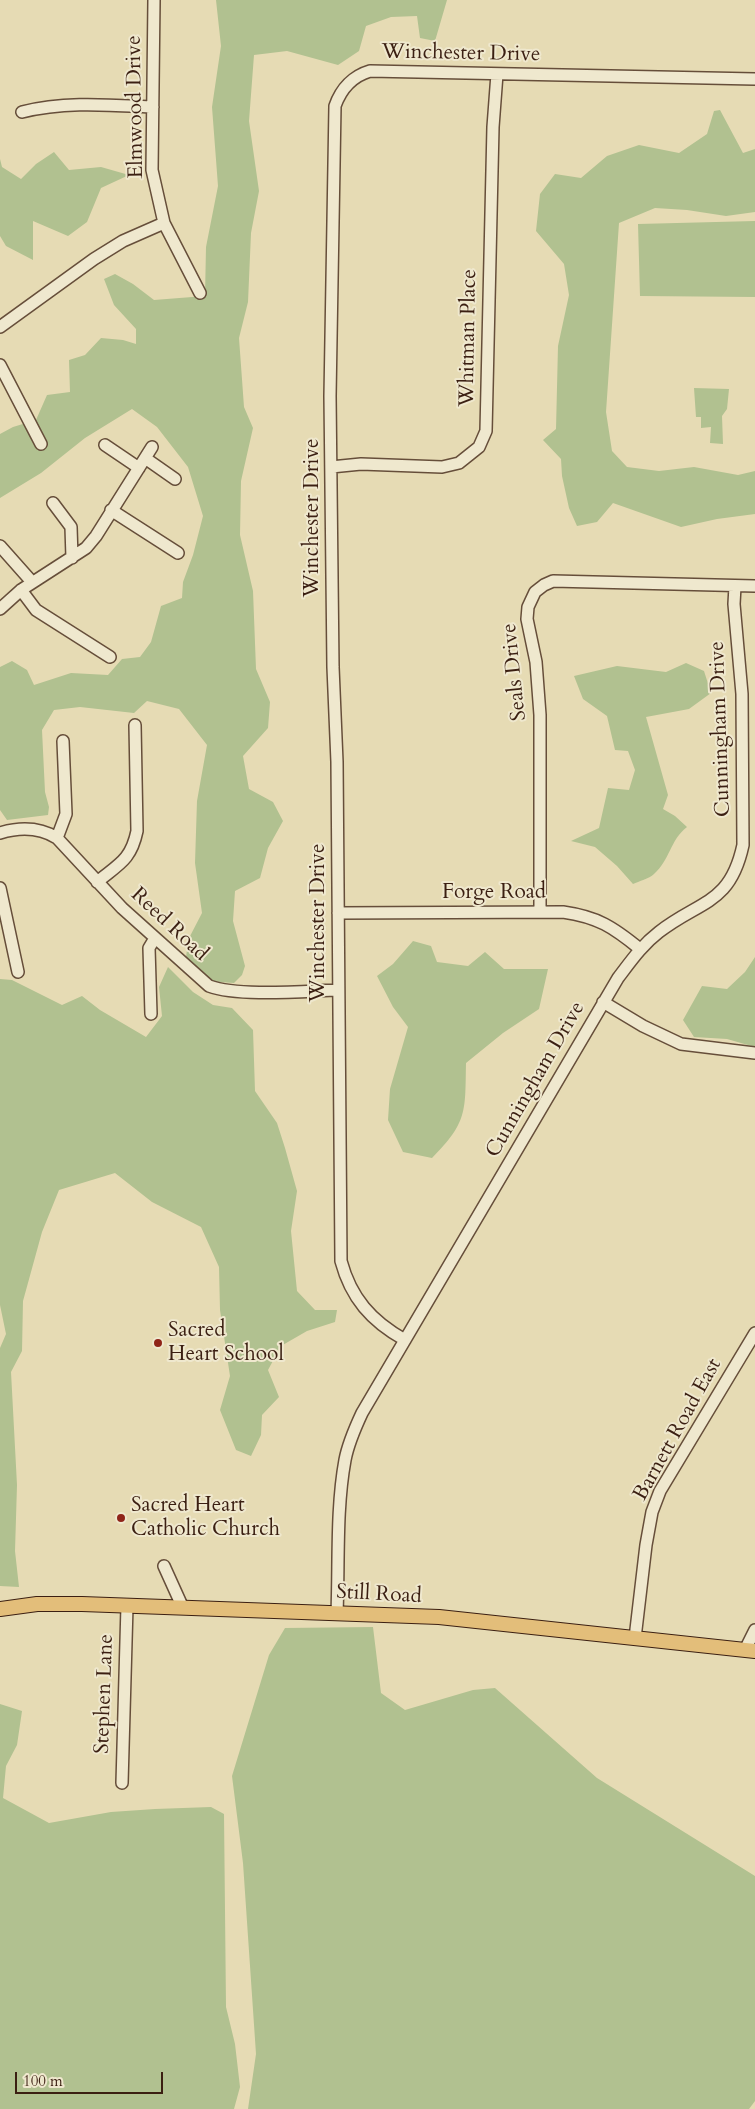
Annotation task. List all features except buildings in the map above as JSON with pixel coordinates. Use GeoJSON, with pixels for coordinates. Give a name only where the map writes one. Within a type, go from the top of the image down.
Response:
{"type":"FeatureCollection","features":[{"type":"Feature","properties":{"kind":"main road","name":"Still Road"},"geometry":{"type":"LineString","coordinates":[[0,1609],[37,1604],[439,1618],[750,1650]]}},
{"type":"Feature","properties":{"kind":"street","name":"Elmwood Drive"},"geometry":{"type":"LineString","coordinates":[[154,0],[152,170],[164,223],[200,293]]}},
{"type":"Feature","properties":{"kind":"street","name":"Winchester Drive"},"geometry":{"type":"LineString","coordinates":[[405,1340],[373,1319],[358,1302],[346,1281],[341,1261],[338,762],[333,667],[331,467],[333,120],[338,97],[350,81],[370,71],[755,79]]}},
{"type":"Feature","properties":{"kind":"street","name":"Whitman Place"},"geometry":{"type":"LineString","coordinates":[[331,467],[361,464],[442,467],[459,463],[471,456],[479,447],[486,431],[493,127],[496,74]]}},
{"type":"Feature","properties":{"kind":"street"},"geometry":{"type":"LineString","coordinates":[[22,112],[47,105],[86,104],[153,107]]}},
{"type":"Feature","properties":{"kind":"street"},"geometry":{"type":"LineString","coordinates":[[0,327],[94,259],[123,241],[164,223]]}},
{"type":"Feature","properties":{"kind":"street"},"geometry":{"type":"LineString","coordinates":[[0,366],[41,444]]}},
{"type":"Feature","properties":{"kind":"street"},"geometry":{"type":"LineString","coordinates":[[105,445],[175,479]]}},
{"type":"Feature","properties":{"kind":"street"},"geometry":{"type":"LineString","coordinates":[[0,609],[32,582],[86,548],[96,536],[152,447]]}},
{"type":"Feature","properties":{"kind":"street"},"geometry":{"type":"LineString","coordinates":[[53,504],[71,527],[72,558]]}},
{"type":"Feature","properties":{"kind":"street"},"geometry":{"type":"LineString","coordinates":[[111,510],[178,553]]}},
{"type":"Feature","properties":{"kind":"street"},"geometry":{"type":"LineString","coordinates":[[0,546],[32,582]]}},
{"type":"Feature","properties":{"kind":"street","name":"Seals Drive"},"geometry":{"type":"LineString","coordinates":[[540,912],[540,715],[536,662],[527,619],[528,607],[535,592],[553,581],[755,586]]}},
{"type":"Feature","properties":{"kind":"street","name":"Cunningham Drive"},"geometry":{"type":"LineString","coordinates":[[338,1613],[341,1500],[345,1460],[352,1436],[362,1413],[603,1002],[640,949],[660,931],[715,898],[729,883],[739,864],[743,845],[742,712],[734,604],[736,586]]}},
{"type":"Feature","properties":{"kind":"street"},"geometry":{"type":"LineString","coordinates":[[21,590],[36,610],[110,656]]}},
{"type":"Feature","properties":{"kind":"street"},"geometry":{"type":"LineString","coordinates":[[97,882],[129,856],[134,848],[137,831],[135,725]]}},
{"type":"Feature","properties":{"kind":"street"},"geometry":{"type":"LineString","coordinates":[[57,838],[66,814],[63,740]]}},
{"type":"Feature","properties":{"kind":"street","name":"Reed Road"},"geometry":{"type":"LineString","coordinates":[[0,833],[27,828],[48,833],[57,838],[72,851],[97,882],[122,908],[201,981],[218,990],[338,990]]}},
{"type":"Feature","properties":{"kind":"street"},"geometry":{"type":"LineString","coordinates":[[0,888],[18,972]]}},
{"type":"Feature","properties":{"kind":"street","name":"Forge Road"},"geometry":{"type":"LineString","coordinates":[[338,913],[563,912],[593,918],[614,928],[640,949]]}},
{"type":"Feature","properties":{"kind":"street"},"geometry":{"type":"LineString","coordinates":[[151,1014],[149,948],[155,938]]}},
{"type":"Feature","properties":{"kind":"street"},"geometry":{"type":"LineString","coordinates":[[603,1002],[643,1026],[681,1044],[755,1053]]}},
{"type":"Feature","properties":{"kind":"street","name":"Barnett Road East"},"geometry":{"type":"LineString","coordinates":[[635,1638],[652,1512],[660,1491],[755,1333]]}},
{"type":"Feature","properties":{"kind":"street"},"geometry":{"type":"LineString","coordinates":[[164,1566],[183,1608]]}},
{"type":"Feature","properties":{"kind":"street","name":"Stephen Lane"},"geometry":{"type":"LineString","coordinates":[[122,1783],[127,1606]]}},
{"type":"Feature","properties":{"kind":"street"},"geometry":{"type":"LineString","coordinates":[[750,1650],[755,1630]]}},
{"type":"Feature","properties":{"kind":"green space"},"geometry":{"type":"Polygon","coordinates":[[[216,0],[447,0],[435,41],[420,38],[417,16],[391,17],[366,26],[359,51],[338,65],[287,51],[254,55],[249,121],[259,191],[251,233],[248,302],[239,338],[244,407],[253,428],[241,481],[240,535],[253,591],[256,669],[270,702],[268,728],[243,756],[249,789],[273,802],[283,821],[268,848],[260,878],[235,891],[233,921],[245,966],[242,975],[234,983],[206,981],[186,958],[188,940],[202,913],[195,863],[197,801],[207,745],[179,709],[147,701],[134,713],[80,707],[54,710],[42,730],[45,792],[49,807],[48,815],[7,820],[0,810],[0,667],[12,661],[27,670],[34,685],[71,673],[108,675],[122,659],[140,657],[151,642],[161,606],[182,598],[183,582],[193,555],[203,516],[188,467],[157,427],[132,409],[85,438],[41,473],[0,498],[0,434],[13,427],[36,420],[47,395],[70,392],[69,360],[85,355],[101,338],[123,340],[136,344],[136,329],[114,305],[104,279],[115,274],[133,284],[154,300],[205,296],[206,247],[218,186],[212,107],[221,46],[216,0]]]}},
{"type":"Feature","properties":{"kind":"green space"},"geometry":{"type":"Polygon","coordinates":[[[720,110],[743,153],[755,149],[755,212],[726,216],[687,210],[655,208],[619,223],[606,412],[612,451],[627,467],[659,471],[694,467],[738,475],[755,471],[755,514],[717,519],[681,527],[613,503],[597,522],[577,526],[569,508],[562,476],[561,459],[543,440],[556,429],[558,346],[569,295],[564,264],[536,231],[540,194],[555,174],[581,178],[607,156],[639,145],[679,153],[707,134],[714,111],[720,110]]]}},
{"type":"Feature","properties":{"kind":"green space"},"geometry":{"type":"Polygon","coordinates":[[[54,152],[69,170],[101,167],[129,175],[101,188],[87,222],[68,236],[33,221],[33,260],[6,246],[0,236],[0,159],[2,167],[21,179],[36,164],[54,152]]]}},
{"type":"Feature","properties":{"kind":"green space"},"geometry":{"type":"Polygon","coordinates":[[[755,221],[755,297],[640,296],[638,224],[755,221]]]}},
{"type":"Feature","properties":{"kind":"green space"},"geometry":{"type":"Polygon","coordinates":[[[694,388],[729,389],[727,409],[722,416],[723,444],[710,443],[711,427],[701,428],[701,417],[696,417],[694,388]]]}},
{"type":"Feature","properties":{"kind":"green space"},"geometry":{"type":"Polygon","coordinates":[[[686,663],[704,671],[711,693],[689,709],[646,717],[668,795],[663,809],[675,816],[687,827],[681,832],[664,863],[654,874],[633,884],[617,866],[595,847],[571,841],[599,828],[608,788],[629,790],[635,770],[628,751],[615,750],[607,716],[583,699],[574,676],[617,666],[666,672],[686,663]]]}},
{"type":"Feature","properties":{"kind":"green space"},"geometry":{"type":"Polygon","coordinates":[[[413,941],[431,946],[437,962],[468,966],[485,952],[504,969],[548,969],[539,1009],[503,1033],[466,1063],[462,1115],[452,1135],[432,1158],[403,1152],[388,1120],[390,1089],[408,1027],[393,1007],[377,976],[393,964],[413,941]]]}},
{"type":"Feature","properties":{"kind":"green space"},"geometry":{"type":"Polygon","coordinates":[[[755,957],[755,1047],[727,1039],[694,1037],[683,1020],[702,986],[727,989],[745,972],[755,957]]]}},
{"type":"Feature","properties":{"kind":"green space"},"geometry":{"type":"Polygon","coordinates":[[[168,967],[193,992],[213,1005],[232,1008],[253,1030],[255,1091],[277,1123],[297,1191],[291,1231],[297,1291],[315,1310],[337,1310],[335,1322],[307,1331],[281,1346],[268,1370],[279,1397],[262,1415],[261,1435],[251,1456],[236,1450],[220,1410],[230,1376],[220,1310],[219,1267],[201,1227],[152,1202],[115,1173],[59,1190],[42,1232],[23,1301],[22,1351],[11,1372],[17,1485],[15,1551],[19,1587],[0,1586],[0,1348],[6,1334],[0,1305],[0,979],[12,980],[62,1005],[82,996],[100,1010],[146,1037],[162,1016],[159,987],[168,967]]]}},
{"type":"Feature","properties":{"kind":"green space"},"geometry":{"type":"Polygon","coordinates":[[[373,1627],[381,1693],[405,1710],[473,1690],[495,1688],[597,1778],[755,1876],[755,2101],[749,2109],[248,2109],[256,2054],[243,1863],[232,1776],[269,1655],[285,1628],[373,1627]]]}},
{"type":"Feature","properties":{"kind":"green space"},"geometry":{"type":"Polygon","coordinates":[[[0,1704],[22,1711],[17,1745],[6,1766],[3,1798],[49,1823],[111,1812],[155,1809],[211,1807],[224,1814],[226,2007],[235,2044],[240,2087],[234,2109],[0,2109],[0,1704]]]}},
{"type":"Feature","properties":{"kind":"place","name":"Sacred Heart School"},"geometry":{"type":"Point","coordinates":[158,1343]}},
{"type":"Feature","properties":{"kind":"place","name":"Sacred Heart Catholic Church"},"geometry":{"type":"Point","coordinates":[121,1518]}}]}
